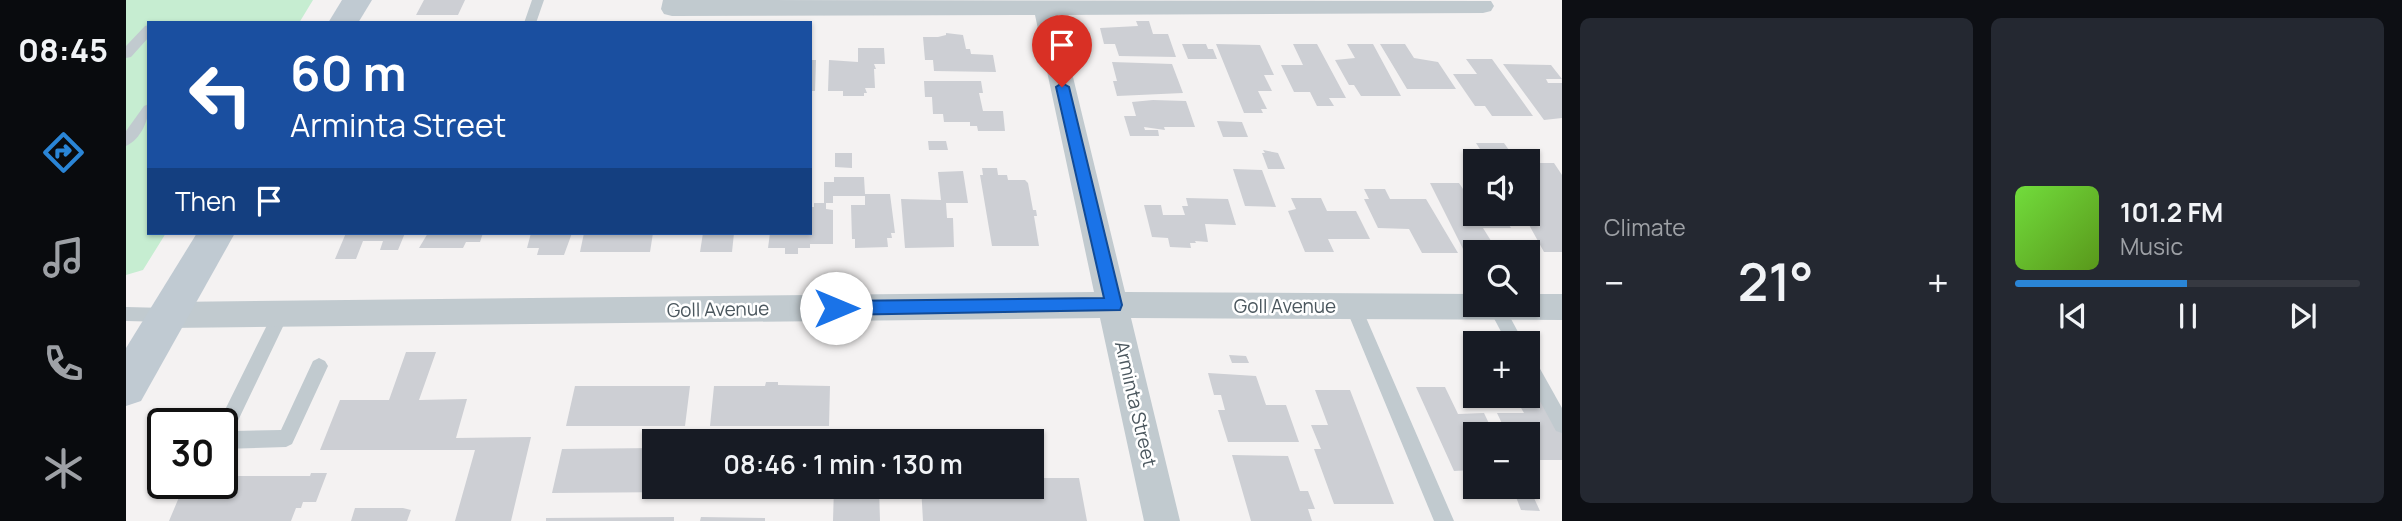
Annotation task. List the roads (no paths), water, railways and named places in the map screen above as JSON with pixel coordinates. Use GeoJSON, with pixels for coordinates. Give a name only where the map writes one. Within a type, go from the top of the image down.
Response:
{"type":"FeatureCollection","features":[{"type":"Feature","properties":{"kind":"main road"},"geometry":{"type":"LineString","coordinates":[[344,21],[357,0]]}},
{"type":"Feature","properties":{"kind":"main road"},"geometry":{"type":"LineString","coordinates":[[126,387],[215,235]]}},
{"type":"Feature","properties":{"kind":"street","name":"Arminta Street"},"geometry":{"type":"LineString","coordinates":[[1043,3],[1162,521]]}},
{"type":"Feature","properties":{"kind":"street"},"geometry":{"type":"LineString","coordinates":[[673,4],[1481,3]]}},
{"type":"Feature","properties":{"kind":"street","name":"Goll Avenue"},"geometry":{"type":"LineString","coordinates":[[168,315],[1114,305],[1463,307]]}},
{"type":"Feature","properties":{"kind":"street","name":"Goll Avenue"},"geometry":{"type":"LineString","coordinates":[[1540,307],[1562,307]]}},
{"type":"Feature","properties":{"kind":"lane"},"geometry":{"type":"LineString","coordinates":[[531,21],[538,0]]}},
{"type":"Feature","properties":{"kind":"lane"},"geometry":{"type":"LineString","coordinates":[[126,54],[147,28]]}},
{"type":"Feature","properties":{"kind":"lane"},"geometry":{"type":"LineString","coordinates":[[126,141],[147,112]]}},
{"type":"Feature","properties":{"kind":"lane"},"geometry":{"type":"LineString","coordinates":[[1353,306],[1444,521]]}},
{"type":"Feature","properties":{"kind":"lane"},"geometry":{"type":"LineString","coordinates":[[126,314],[168,315]]}},
{"type":"Feature","properties":{"kind":"lane"},"geometry":{"type":"LineString","coordinates":[[235,408],[281,314]]}},
{"type":"Feature","properties":{"kind":"lane"},"geometry":{"type":"LineString","coordinates":[[238,440],[286,438],[320,366]]}},
{"type":"Feature","properties":{"kind":"lane"},"geometry":{"type":"LineString","coordinates":[[1540,385],[1562,425]]}}]}
